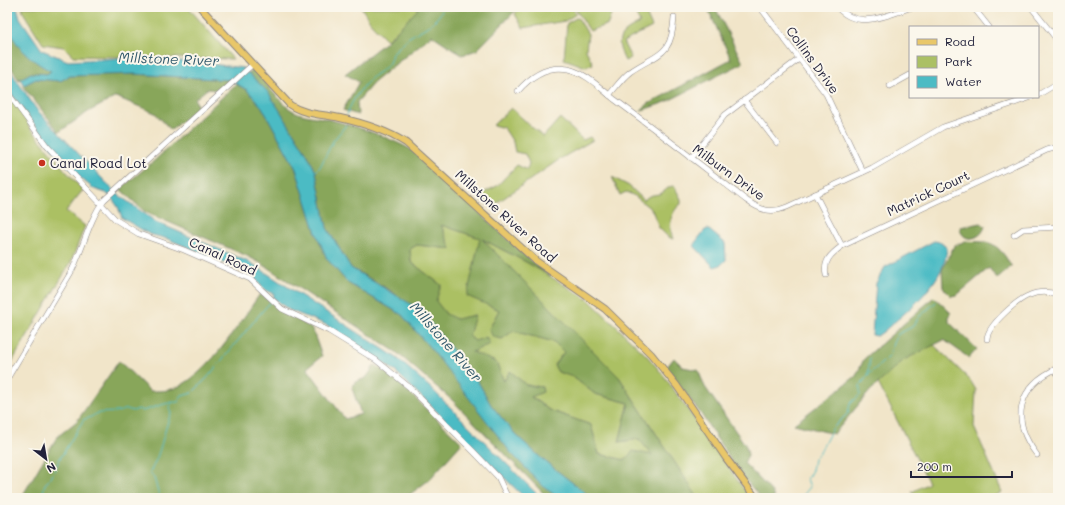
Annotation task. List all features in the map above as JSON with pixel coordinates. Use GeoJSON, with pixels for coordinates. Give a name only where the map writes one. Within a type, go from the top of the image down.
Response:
{"type":"FeatureCollection","features":[{"type":"Feature","properties":{"kind":"main road","name":"Millstone River Road"},"geometry":{"type":"LineString","coordinates":[[200,7],[254,64],[282,97],[295,108],[307,113],[353,121],[392,135],[406,143],[536,261],[605,309],[667,372],[726,458],[756,498]]}},
{"type":"Feature","properties":{"kind":"street","name":"Collins Drive"},"geometry":{"type":"LineString","coordinates":[[760,7],[831,103],[863,172]]}},
{"type":"Feature","properties":{"kind":"street"},"geometry":{"type":"LineString","coordinates":[[837,7],[851,18],[873,20],[912,7]]}},
{"type":"Feature","properties":{"kind":"street"},"geometry":{"type":"LineString","coordinates":[[974,7],[988,26]]}},
{"type":"Feature","properties":{"kind":"street"},"geometry":{"type":"LineString","coordinates":[[1031,7],[1058,41]]}},
{"type":"Feature","properties":{"kind":"street"},"geometry":{"type":"LineString","coordinates":[[609,95],[626,75],[654,59],[664,50],[673,33],[674,18]]}},
{"type":"Feature","properties":{"kind":"street"},"geometry":{"type":"LineString","coordinates":[[691,158],[720,120],[799,59]]}},
{"type":"Feature","properties":{"kind":"street"},"geometry":{"type":"LineString","coordinates":[[7,379],[70,274],[101,204],[254,64]]}},
{"type":"Feature","properties":{"kind":"street","name":"Milburn Drive"},"geometry":{"type":"LineString","coordinates":[[518,91],[529,79],[541,72],[561,69],[578,72],[760,209],[768,211],[780,210],[863,172],[943,127],[1028,98]]}},
{"type":"Feature","properties":{"kind":"street"},"geometry":{"type":"LineString","coordinates":[[890,86],[909,75]]}},
{"type":"Feature","properties":{"kind":"street"},"geometry":{"type":"LineString","coordinates":[[1039,94],[1058,83]]}},
{"type":"Feature","properties":{"kind":"street","name":"Canal Road"},"geometry":{"type":"LineString","coordinates":[[7,92],[47,146],[116,220],[131,230],[184,250],[250,279],[282,309],[328,331],[386,367],[414,392],[485,463],[498,477],[508,498]]}},
{"type":"Feature","properties":{"kind":"street"},"geometry":{"type":"LineString","coordinates":[[744,100],[777,143]]}},
{"type":"Feature","properties":{"kind":"street","name":"Matrick Court"},"geometry":{"type":"LineString","coordinates":[[826,275],[825,265],[828,259],[842,246],[1040,153],[1058,147]]}},
{"type":"Feature","properties":{"kind":"street"},"geometry":{"type":"LineString","coordinates":[[815,194],[842,246]]}},
{"type":"Feature","properties":{"kind":"street"},"geometry":{"type":"LineString","coordinates":[[1014,235],[1023,229],[1058,227]]}},
{"type":"Feature","properties":{"kind":"street"},"geometry":{"type":"LineString","coordinates":[[987,339],[989,331],[1019,301],[1037,293],[1058,294]]}},
{"type":"Feature","properties":{"kind":"street"},"geometry":{"type":"LineString","coordinates":[[1037,455],[1022,427],[1020,414],[1022,402],[1033,383],[1057,368],[1058,375]]}},
{"type":"Feature","properties":{"kind":"green space"},"geometry":{"type":"Polygon","coordinates":[[[22,7],[188,7],[233,59],[73,56],[64,47],[43,44],[23,12],[22,7]]]}},
{"type":"Feature","properties":{"kind":"green space"},"geometry":{"type":"Polygon","coordinates":[[[361,7],[421,7],[387,40],[373,26],[361,7]]]}},
{"type":"Feature","properties":{"kind":"green space"},"geometry":{"type":"Polygon","coordinates":[[[417,7],[519,7],[477,50],[462,55],[432,35],[376,80],[357,102],[358,115],[343,110],[359,82],[345,74],[387,41],[417,10],[417,7]]]}},
{"type":"Feature","properties":{"kind":"green space"},"geometry":{"type":"Polygon","coordinates":[[[520,7],[572,7],[576,14],[565,21],[523,28],[515,14],[520,7]]]}},
{"type":"Feature","properties":{"kind":"green space"},"geometry":{"type":"Polygon","coordinates":[[[574,7],[613,7],[608,24],[590,31],[574,7]]]}},
{"type":"Feature","properties":{"kind":"green space"},"geometry":{"type":"Polygon","coordinates":[[[632,7],[643,7],[652,27],[623,42],[631,58],[625,61],[620,47],[620,38],[627,30],[640,23],[632,7]]]}},
{"type":"Feature","properties":{"kind":"green space"},"geometry":{"type":"Polygon","coordinates":[[[707,7],[715,7],[743,63],[666,102],[640,111],[648,104],[731,59],[707,7]]]}},
{"type":"Feature","properties":{"kind":"green space"},"geometry":{"type":"Polygon","coordinates":[[[578,18],[588,34],[586,50],[593,64],[586,67],[564,59],[567,23],[578,18]]]}},
{"type":"Feature","properties":{"kind":"green space"},"geometry":{"type":"Polygon","coordinates":[[[7,25],[19,46],[37,62],[51,71],[47,74],[31,73],[19,80],[7,61],[7,25]]]}},
{"type":"Feature","properties":{"kind":"green space"},"geometry":{"type":"Polygon","coordinates":[[[255,70],[281,101],[295,112],[362,129],[392,140],[412,150],[529,259],[551,275],[482,239],[619,377],[698,498],[592,498],[542,459],[515,434],[491,405],[477,380],[393,292],[351,268],[327,228],[316,172],[306,152],[268,92],[248,73],[255,70]],[[441,225],[451,249],[417,245],[410,249],[411,262],[441,285],[436,301],[446,314],[456,319],[475,315],[469,336],[475,341],[486,337],[490,344],[472,352],[496,362],[504,381],[510,371],[526,385],[542,387],[543,392],[531,397],[549,410],[591,425],[599,454],[625,460],[633,451],[652,455],[639,439],[619,442],[629,403],[595,394],[573,377],[558,372],[554,365],[564,352],[554,342],[513,331],[502,339],[493,337],[489,329],[499,310],[467,296],[480,238],[441,225]]]}},
{"type":"Feature","properties":{"kind":"green space"},"geometry":{"type":"Polygon","coordinates":[[[135,74],[230,80],[217,90],[207,89],[195,99],[198,108],[171,130],[155,113],[116,97],[88,112],[59,132],[23,86],[35,79],[60,81],[70,76],[135,74]]]}},
{"type":"Feature","properties":{"kind":"green space"},"geometry":{"type":"Polygon","coordinates":[[[236,84],[247,90],[262,107],[296,169],[316,233],[327,259],[348,283],[402,315],[559,498],[548,498],[452,400],[396,352],[262,264],[247,256],[145,212],[120,189],[154,161],[236,84]]]}},
{"type":"Feature","properties":{"kind":"green space"},"geometry":{"type":"Polygon","coordinates":[[[7,88],[32,122],[28,125],[83,190],[66,211],[85,226],[71,262],[7,370],[7,88]]]}},
{"type":"Feature","properties":{"kind":"green space"},"geometry":{"type":"Polygon","coordinates":[[[511,108],[543,137],[560,118],[583,140],[590,137],[593,140],[560,159],[491,207],[482,201],[479,195],[497,186],[517,165],[527,170],[529,163],[525,154],[515,152],[513,142],[504,128],[493,125],[511,108]]]}},
{"type":"Feature","properties":{"kind":"green space"},"geometry":{"type":"Polygon","coordinates":[[[612,177],[629,186],[644,200],[649,196],[661,193],[674,186],[681,199],[681,204],[674,212],[671,220],[673,239],[668,237],[659,228],[652,210],[635,196],[626,192],[620,195],[612,177]]]}},
{"type":"Feature","properties":{"kind":"green space"},"geometry":{"type":"Polygon","coordinates":[[[981,223],[985,226],[983,231],[976,237],[968,238],[961,232],[960,227],[981,223]]]}},
{"type":"Feature","properties":{"kind":"green space"},"geometry":{"type":"Polygon","coordinates":[[[441,225],[480,238],[526,262],[589,300],[647,356],[664,376],[750,498],[698,498],[619,377],[499,310],[489,329],[502,339],[513,331],[554,342],[564,352],[554,365],[558,372],[573,377],[595,394],[629,403],[619,442],[639,439],[653,455],[625,460],[599,454],[591,425],[549,410],[530,396],[542,387],[526,385],[510,371],[504,381],[472,352],[475,341],[469,336],[474,315],[456,320],[446,314],[435,301],[441,285],[411,262],[410,249],[417,245],[451,249],[441,225]]]}},
{"type":"Feature","properties":{"kind":"green space"},"geometry":{"type":"Polygon","coordinates":[[[965,241],[987,242],[996,246],[1012,266],[997,278],[989,268],[957,295],[951,296],[943,288],[942,270],[954,246],[965,241]]]}},
{"type":"Feature","properties":{"kind":"green space"},"geometry":{"type":"Polygon","coordinates":[[[260,294],[312,329],[322,356],[307,368],[345,419],[361,414],[352,388],[355,382],[366,378],[375,365],[392,376],[462,443],[429,480],[405,498],[21,498],[57,437],[77,421],[119,361],[150,391],[168,390],[181,385],[195,376],[220,350],[260,294]]]}},
{"type":"Feature","properties":{"kind":"green space"},"geometry":{"type":"Polygon","coordinates":[[[934,297],[951,313],[949,315],[949,322],[977,349],[969,358],[944,340],[904,360],[870,391],[834,434],[794,424],[856,376],[864,359],[934,297]]]}},
{"type":"Feature","properties":{"kind":"green space"},"geometry":{"type":"Polygon","coordinates":[[[934,345],[970,380],[976,390],[974,427],[1002,492],[991,498],[915,498],[912,492],[929,483],[877,381],[878,346],[934,345]]]}},
{"type":"Feature","properties":{"kind":"green space"},"geometry":{"type":"Polygon","coordinates":[[[674,358],[683,367],[698,370],[705,387],[746,446],[748,455],[744,463],[772,492],[774,498],[761,498],[737,470],[701,414],[666,368],[674,358]]]}},
{"type":"Feature","properties":{"kind":"water"},"geometry":{"type":"Polygon","coordinates":[[[7,7],[17,7],[20,18],[42,50],[68,61],[123,58],[196,62],[243,68],[268,92],[306,152],[316,172],[327,228],[351,268],[419,309],[477,380],[491,405],[515,434],[542,459],[592,498],[559,498],[545,488],[511,453],[436,355],[402,315],[348,283],[327,259],[316,233],[296,169],[262,107],[247,90],[230,80],[135,74],[70,76],[60,81],[36,79],[24,85],[20,79],[31,73],[47,74],[51,71],[44,68],[25,53],[14,40],[7,24],[7,7]]]}},
{"type":"Feature","properties":{"kind":"water"},"geometry":{"type":"Polygon","coordinates":[[[7,66],[37,110],[116,193],[156,222],[251,263],[397,358],[433,390],[541,498],[525,498],[395,371],[327,325],[289,310],[273,298],[274,294],[265,290],[250,274],[168,239],[149,234],[122,218],[118,207],[111,197],[106,193],[94,189],[78,176],[50,146],[7,88],[7,66]]]}},
{"type":"Feature","properties":{"kind":"water"},"geometry":{"type":"Polygon","coordinates":[[[708,229],[725,243],[726,260],[721,265],[714,267],[695,247],[694,244],[705,230],[708,229]]]}},
{"type":"Feature","properties":{"kind":"water"},"geometry":{"type":"Polygon","coordinates":[[[934,241],[940,242],[947,248],[945,261],[940,273],[913,305],[883,332],[877,336],[872,335],[876,283],[885,267],[934,241]]]}},
{"type":"Feature","properties":{"kind":"waterway"},"geometry":{"type":"LineString","coordinates":[[347,115],[358,93],[371,78],[387,66],[392,53],[408,38],[433,22],[444,7]]}},
{"type":"Feature","properties":{"kind":"waterway"},"geometry":{"type":"LineString","coordinates":[[316,171],[320,167],[333,141],[346,125]]}},
{"type":"Feature","properties":{"kind":"waterway"},"geometry":{"type":"LineString","coordinates":[[45,498],[43,492],[45,484],[51,478],[59,460],[84,419],[99,413],[117,412],[127,409],[133,411],[139,409],[142,411],[164,404],[178,402],[182,396],[192,393],[207,378],[270,302]]}},
{"type":"Feature","properties":{"kind":"waterway"},"geometry":{"type":"LineString","coordinates":[[801,498],[810,487],[807,479],[812,470],[814,459],[821,450],[832,429],[848,413],[850,404],[860,395],[860,386],[868,375],[890,356],[893,343],[898,334],[912,327],[920,316],[936,302]]}},
{"type":"Feature","properties":{"kind":"waterway"},"geometry":{"type":"LineString","coordinates":[[868,374],[870,358]]}},
{"type":"Feature","properties":{"kind":"waterway"},"geometry":{"type":"LineString","coordinates":[[160,498],[154,478],[150,472],[159,451],[171,413],[169,408],[172,402]]}},
{"type":"Feature","properties":{"kind":"place","name":"Canal Road Lot"},"geometry":{"type":"Point","coordinates":[42,163]}},
{"type":"Feature","properties":{"kind":"water label","name":"Millstone River"},"geometry":{"type":"Point","coordinates":[169,59]}},
{"type":"Feature","properties":{"kind":"water label","name":"Millstone River"},"geometry":{"type":"Point","coordinates":[446,342]}}]}
